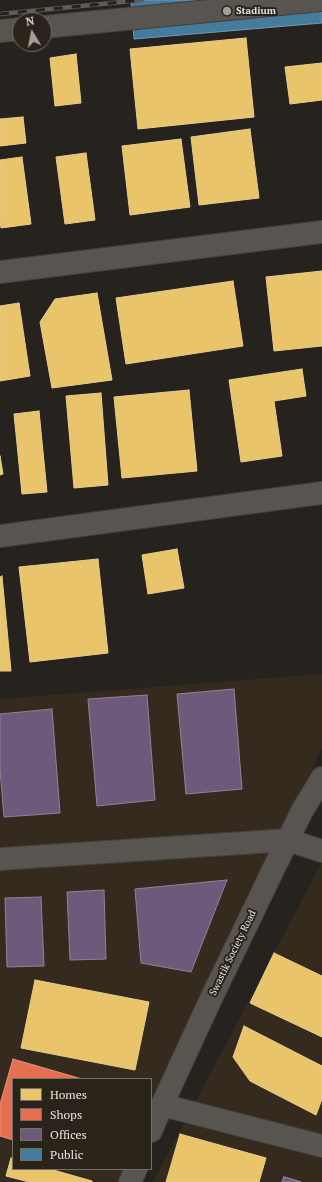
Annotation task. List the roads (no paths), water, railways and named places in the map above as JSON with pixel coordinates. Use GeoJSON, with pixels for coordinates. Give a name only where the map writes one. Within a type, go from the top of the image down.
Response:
{"type":"FeatureCollection","features":[{"type":"Feature","properties":{"kind":"street"},"geometry":{"type":"LineString","coordinates":[[52,26],[322,0]]}},
{"type":"Feature","properties":{"kind":"street"},"geometry":{"type":"LineString","coordinates":[[0,31],[12,30]]}},
{"type":"Feature","properties":{"kind":"street"},"geometry":{"type":"LineString","coordinates":[[0,272],[322,232]]}},
{"type":"Feature","properties":{"kind":"street"},"geometry":{"type":"LineString","coordinates":[[0,536],[322,493]]}},
{"type":"Feature","properties":{"kind":"street","name":"Swastik Society Road"},"geometry":{"type":"LineString","coordinates":[[152,1129],[209,1003],[302,811],[322,778]]}},
{"type":"Feature","properties":{"kind":"street"},"geometry":{"type":"LineString","coordinates":[[0,859],[288,840],[322,851]]}},
{"type":"Feature","properties":{"kind":"street"},"geometry":{"type":"LineString","coordinates":[[162,1105],[322,1146]]}},
{"type":"Feature","properties":{"kind":"street"},"geometry":{"type":"LineString","coordinates":[[130,1182],[136,1170]]}},
{"type":"Feature","properties":{"kind":"railway"},"geometry":{"type":"LineString","coordinates":[[0,14],[142,0]]}},
{"type":"Feature","properties":{"kind":"place","name":"Stadium"},"geometry":{"type":"Point","coordinates":[227,11]}}]}
